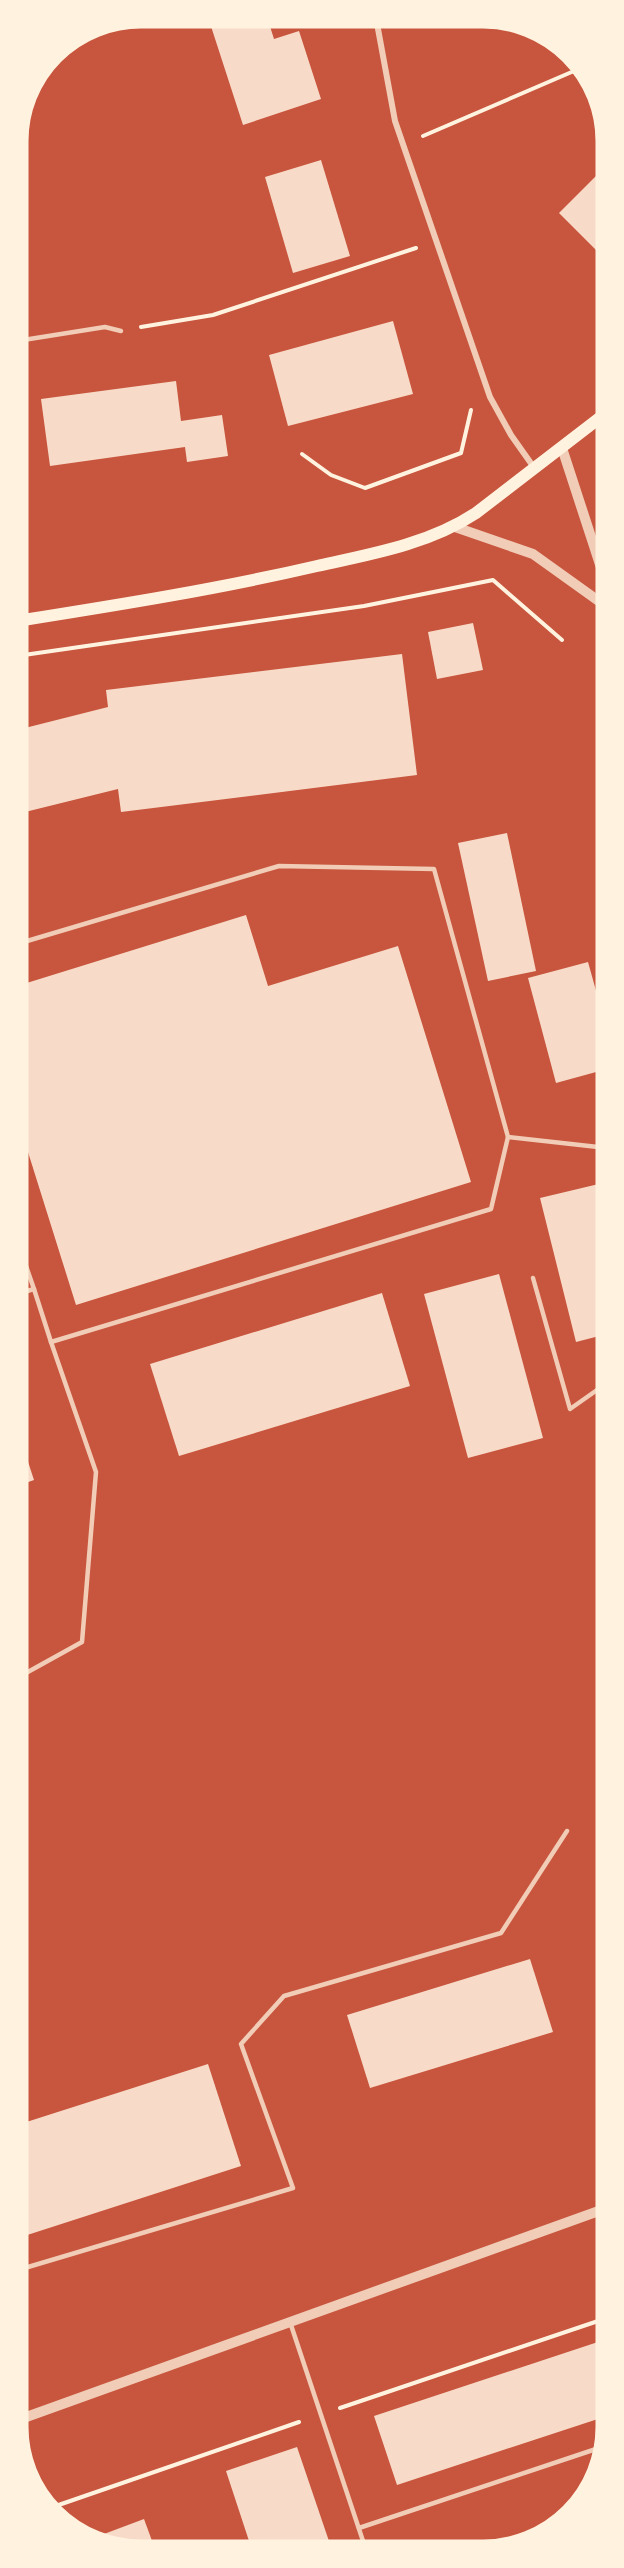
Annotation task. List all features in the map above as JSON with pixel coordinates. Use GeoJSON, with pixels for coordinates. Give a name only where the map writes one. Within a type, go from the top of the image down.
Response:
{"type":"FeatureCollection","features":[{"type":"Feature","properties":{"kind":"main road"},"geometry":{"type":"LineString","coordinates":[[27,619],[226,587],[415,542],[455,527],[535,470],[597,420]]}},
{"type":"Feature","properties":{"kind":"street"},"geometry":{"type":"LineString","coordinates":[[378,27],[395,121],[490,397],[511,435],[535,470]]}},
{"type":"Feature","properties":{"kind":"street"},"geometry":{"type":"LineString","coordinates":[[562,448],[597,555]]}},
{"type":"Feature","properties":{"kind":"street"},"geometry":{"type":"LineString","coordinates":[[455,527],[533,554],[597,600]]}},
{"type":"Feature","properties":{"kind":"street"},"geometry":{"type":"LineString","coordinates":[[27,2417],[597,2212]]}},
{"type":"Feature","properties":{"kind":"lane"},"geometry":{"type":"LineString","coordinates":[[27,339],[105,327],[121,331]]}},
{"type":"Feature","properties":{"kind":"lane"},"geometry":{"type":"LineString","coordinates":[[27,941],[279,866],[434,869],[508,1137],[491,1209],[51,1342]]}},
{"type":"Feature","properties":{"kind":"lane"},"geometry":{"type":"LineString","coordinates":[[508,1137],[597,1147]]}},
{"type":"Feature","properties":{"kind":"lane"},"geometry":{"type":"LineString","coordinates":[[27,1269],[96,1472],[82,1642],[27,1672]]}},
{"type":"Feature","properties":{"kind":"lane"},"geometry":{"type":"LineString","coordinates":[[533,1278],[570,1409],[597,1390]]}},
{"type":"Feature","properties":{"kind":"lane"},"geometry":{"type":"LineString","coordinates":[[27,1291],[34,1289]]}},
{"type":"Feature","properties":{"kind":"lane"},"geometry":{"type":"LineString","coordinates":[[27,2267],[293,2188],[241,2044],[284,1996],[501,1933],[567,1832]]}},
{"type":"Feature","properties":{"kind":"lane"},"geometry":{"type":"LineString","coordinates":[[290,2322],[363,2541]]}},
{"type":"Feature","properties":{"kind":"lane"},"geometry":{"type":"LineString","coordinates":[[359,2528],[594,2450]]}},
{"type":"Feature","properties":{"kind":"path"},"geometry":{"type":"LineString","coordinates":[[403,145],[573,71]]}},
{"type":"Feature","properties":{"kind":"path"},"geometry":{"type":"LineString","coordinates":[[121,331],[213,315],[436,241]]}},
{"type":"Feature","properties":{"kind":"path"},"geometry":{"type":"LineString","coordinates":[[302,454],[332,475],[365,488],[461,453],[474,399]]}},
{"type":"Feature","properties":{"kind":"path"},"geometry":{"type":"LineString","coordinates":[[27,656],[364,606],[493,580],[562,640]]}},
{"type":"Feature","properties":{"kind":"building"},"geometry":{"type":"Polygon","coordinates":[[[211,27],[270,27],[274,39],[299,31],[321,99],[243,125],[211,27]]]}},
{"type":"Feature","properties":{"kind":"building"},"geometry":{"type":"Polygon","coordinates":[[[321,160],[350,256],[293,273],[265,177],[321,160]]]}},
{"type":"Feature","properties":{"kind":"building"},"geometry":{"type":"Polygon","coordinates":[[[597,175],[597,251],[559,213],[597,175]]]}},
{"type":"Feature","properties":{"kind":"building"},"geometry":{"type":"Polygon","coordinates":[[[393,321],[413,394],[288,426],[269,355],[393,321]]]}},
{"type":"Feature","properties":{"kind":"building"},"geometry":{"type":"Polygon","coordinates":[[[176,381],[181,421],[222,415],[228,456],[187,462],[185,447],[50,466],[41,399],[176,381]]]}},
{"type":"Feature","properties":{"kind":"building"},"geometry":{"type":"Polygon","coordinates":[[[473,623],[483,670],[437,679],[428,632],[473,623]]]}},
{"type":"Feature","properties":{"kind":"building"},"geometry":{"type":"Polygon","coordinates":[[[402,654],[417,775],[121,812],[118,789],[27,812],[27,727],[108,707],[106,690],[402,654]]]}},
{"type":"Feature","properties":{"kind":"building"},"geometry":{"type":"Polygon","coordinates":[[[507,833],[536,971],[488,981],[458,843],[507,833]]]}},
{"type":"Feature","properties":{"kind":"building"},"geometry":{"type":"Polygon","coordinates":[[[246,915],[268,986],[398,946],[471,1182],[76,1305],[27,1149],[27,983],[246,915]]]}},
{"type":"Feature","properties":{"kind":"building"},"geometry":{"type":"Polygon","coordinates":[[[588,962],[597,994],[597,1072],[556,1083],[528,978],[588,962]]]}},
{"type":"Feature","properties":{"kind":"building"},"geometry":{"type":"Polygon","coordinates":[[[597,1184],[597,1337],[576,1342],[540,1198],[597,1184]]]}},
{"type":"Feature","properties":{"kind":"building"},"geometry":{"type":"Polygon","coordinates":[[[499,1274],[543,1438],[468,1458],[424,1294],[499,1274]]]}},
{"type":"Feature","properties":{"kind":"building"},"geometry":{"type":"Polygon","coordinates":[[[382,1293],[410,1386],[179,1456],[150,1364],[382,1293]]]}},
{"type":"Feature","properties":{"kind":"building"},"geometry":{"type":"Polygon","coordinates":[[[27,1459],[34,1480],[27,1482],[27,1459]]]}},
{"type":"Feature","properties":{"kind":"building"},"geometry":{"type":"Polygon","coordinates":[[[530,1959],[553,2032],[370,2088],[347,2015],[530,1959]]]}},
{"type":"Feature","properties":{"kind":"building"},"geometry":{"type":"Polygon","coordinates":[[[208,2064],[241,2166],[27,2235],[27,2122],[208,2064]]]}},
{"type":"Feature","properties":{"kind":"building"},"geometry":{"type":"Polygon","coordinates":[[[597,2342],[597,2419],[397,2485],[374,2416],[597,2342]]]}},
{"type":"Feature","properties":{"kind":"building"},"geometry":{"type":"Polygon","coordinates":[[[297,2447],[329,2541],[249,2541],[226,2471],[297,2447]]]}},
{"type":"Feature","properties":{"kind":"building"},"geometry":{"type":"Polygon","coordinates":[[[144,2519],[152,2541],[126,2540],[103,2534],[144,2519]]]}}]}
